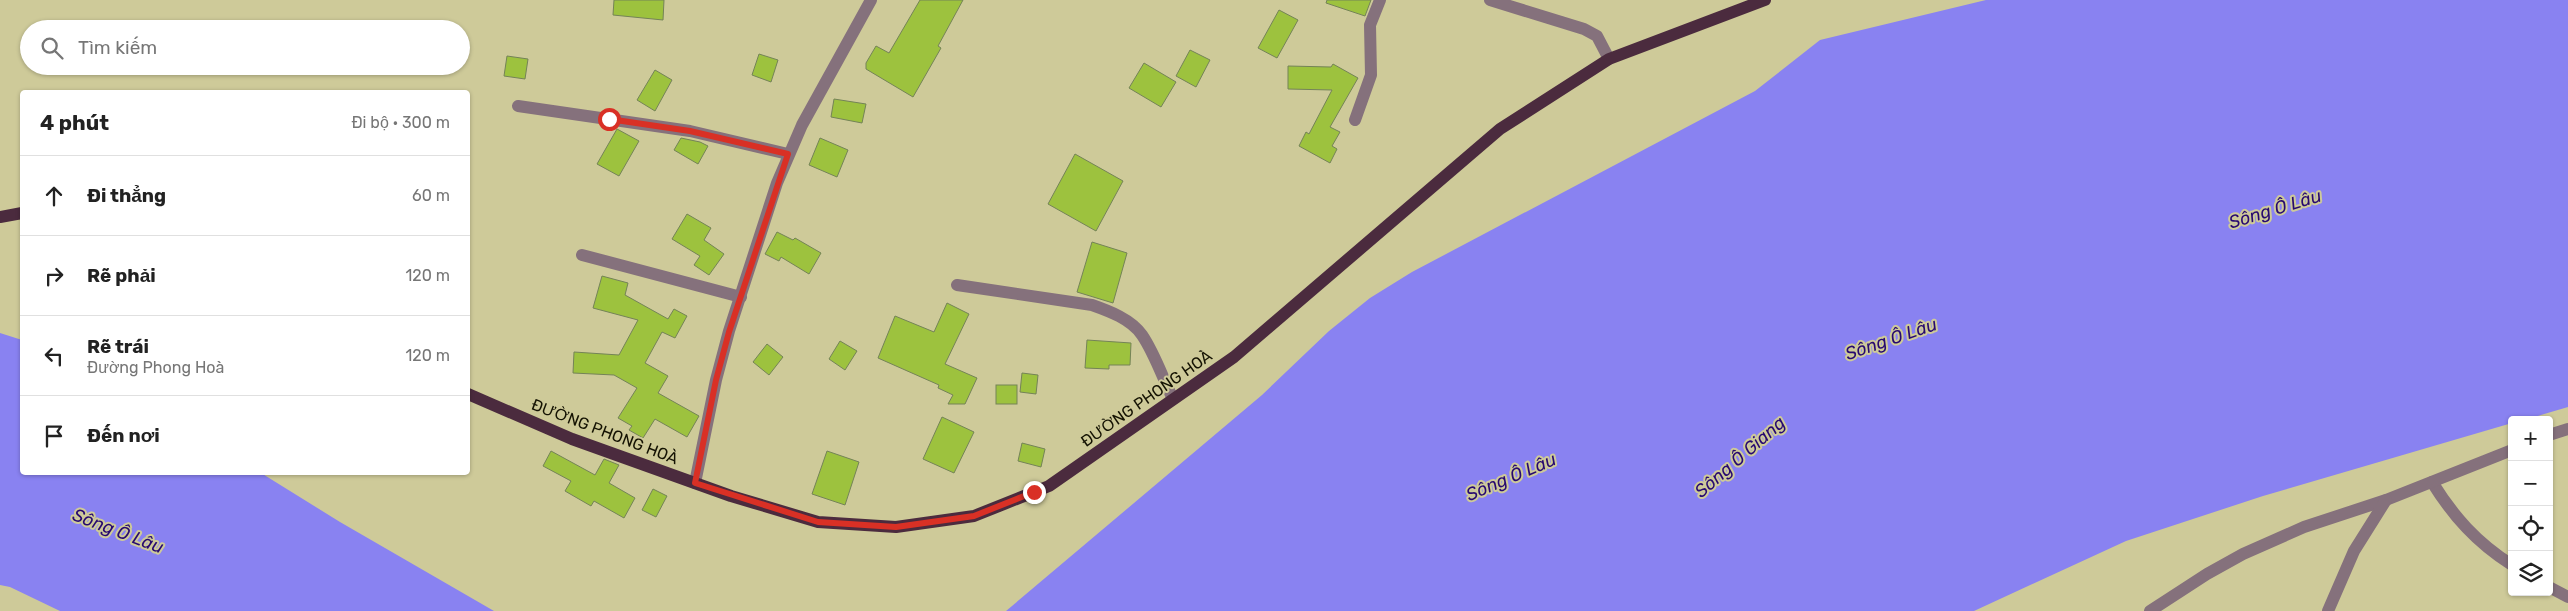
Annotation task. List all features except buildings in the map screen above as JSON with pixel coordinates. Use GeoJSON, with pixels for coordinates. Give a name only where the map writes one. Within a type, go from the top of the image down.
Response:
{"type":"FeatureCollection","features":[{"type":"Feature","properties":{"kind":"main road","name":"ĐƯỜNG PHONG HOÀ"},"geometry":{"type":"LineString","coordinates":[[470,395],[572,439],[695,483],[818,522],[896,527],[974,516],[1049,486],[1234,357],[1500,130],[1609,59],[1765,0]]}},
{"type":"Feature","properties":{"kind":"main road"},"geometry":{"type":"LineString","coordinates":[[0,217],[20,213]]}},
{"type":"Feature","properties":{"kind":"street"},"geometry":{"type":"LineString","coordinates":[[695,483],[716,380],[788,154],[871,0]]}},
{"type":"Feature","properties":{"kind":"street"},"geometry":{"type":"LineString","coordinates":[[1356,120],[1371,75],[1370,26],[1380,0]]}},
{"type":"Feature","properties":{"kind":"street"},"geometry":{"type":"LineString","coordinates":[[1490,0],[1584,29],[1597,36],[1609,59]]}},
{"type":"Feature","properties":{"kind":"street"},"geometry":{"type":"LineString","coordinates":[[518,106],[690,131],[788,154]]}},
{"type":"Feature","properties":{"kind":"street"},"geometry":{"type":"LineString","coordinates":[[582,255],[742,297]]}},
{"type":"Feature","properties":{"kind":"street"},"geometry":{"type":"LineString","coordinates":[[957,285],[1084,304],[1111,312],[1132,325],[1142,334],[1173,400]]}},
{"type":"Feature","properties":{"kind":"street"},"geometry":{"type":"LineString","coordinates":[[2553,434],[2568,429]]}},
{"type":"Feature","properties":{"kind":"street"},"geometry":{"type":"LineString","coordinates":[[2150,611],[2207,574],[2243,554],[2304,527],[2386,500],[2508,452]]}},
{"type":"Feature","properties":{"kind":"street"},"geometry":{"type":"LineString","coordinates":[[2432,482],[2449,509],[2464,526],[2508,562]]}},
{"type":"Feature","properties":{"kind":"street"},"geometry":{"type":"LineString","coordinates":[[2328,611],[2350,558],[2386,500]]}},
{"type":"Feature","properties":{"kind":"street"},"geometry":{"type":"LineString","coordinates":[[2553,590],[2568,597]]}},
{"type":"Feature","properties":{"kind":"water"},"geometry":{"type":"Polygon","coordinates":[[[1986,0],[2568,0],[2568,407],[2538,416],[2508,416],[2508,424],[2263,496],[2126,541],[1974,611],[1006,611],[1262,395],[1329,331],[1370,298],[1412,272],[1755,91],[1820,40],[1986,0]]]}},
{"type":"Feature","properties":{"kind":"water","name":"Sông Ô Lâu"},"geometry":{"type":"Polygon","coordinates":[[[0,333],[20,339],[20,475],[264,475],[340,522],[494,611],[60,611],[10,587],[0,585],[0,333]]]}},
{"type":"Feature","properties":{"kind":"route"},"geometry":{"type":"LineString","coordinates":[[609,119],[690,131],[788,154],[729,332],[716,380],[695,483],[731,496],[818,522],[896,527],[974,516],[1034,492]]}},
{"type":"Feature","properties":{"kind":"water label","name":"Sông Ô Giang"},"geometry":{"type":"Point","coordinates":[1740,457]}}]}
